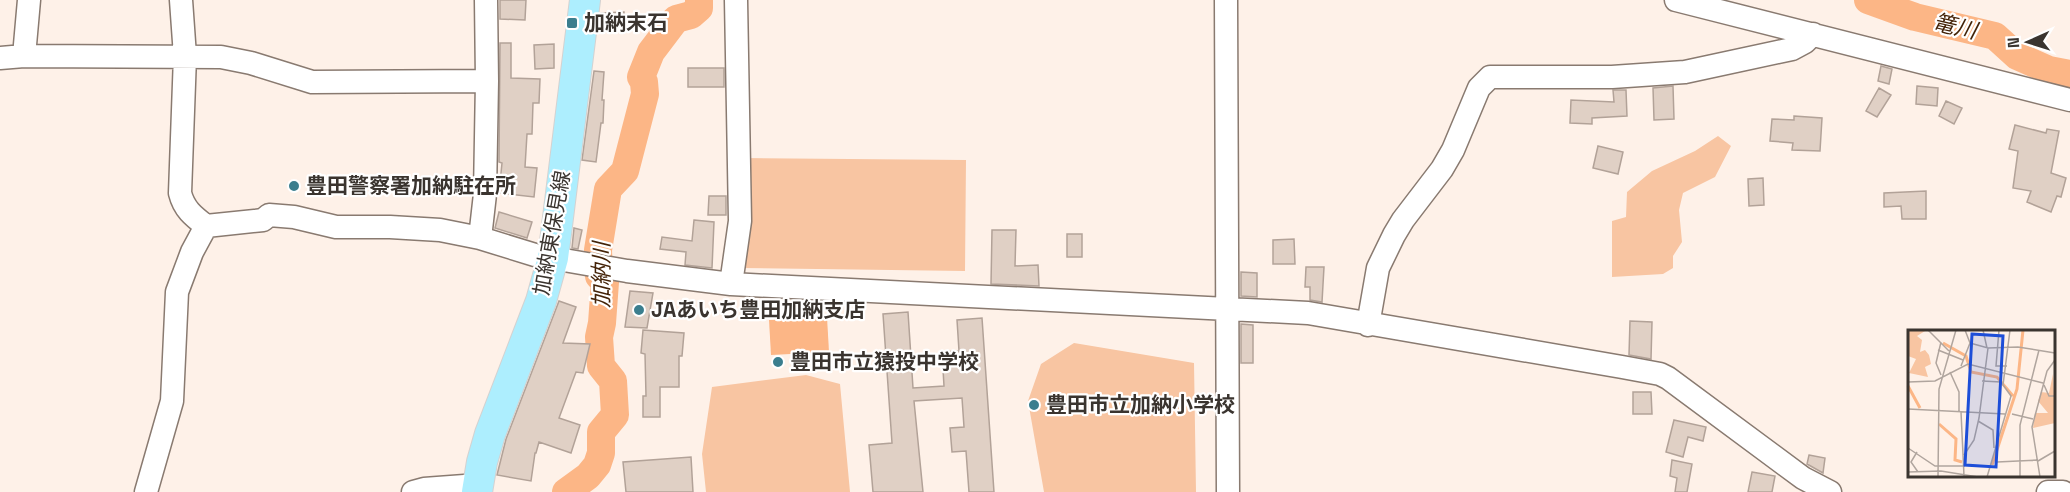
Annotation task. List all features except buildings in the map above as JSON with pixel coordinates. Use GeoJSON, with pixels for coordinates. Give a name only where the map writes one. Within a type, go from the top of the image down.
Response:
{"type":"FeatureCollection","features":[{"type":"Feature","properties":{"kind":"main road","name":"加納東保見線"},"geometry":{"type":"LineString","coordinates":[[477,488],[490,434],[541,301],[553,258],[585,0]]}},
{"type":"Feature","properties":{"kind":"street"},"geometry":{"type":"LineString","coordinates":[[24,56],[29,0]]}},
{"type":"Feature","properties":{"kind":"street"},"geometry":{"type":"LineString","coordinates":[[181,0],[185,56],[180,193],[183,204],[190,213],[206,226],[263,220],[269,215],[294,217],[336,227],[440,230],[480,238],[535,255],[730,284],[1308,313],[1660,374],[1803,478],[1830,492]]}},
{"type":"Feature","properties":{"kind":"street"},"geometry":{"type":"LineString","coordinates":[[480,238],[485,194],[486,0]]}},
{"type":"Feature","properties":{"kind":"street"},"geometry":{"type":"LineString","coordinates":[[730,284],[740,221],[736,0]]}},
{"type":"Feature","properties":{"kind":"street"},"geometry":{"type":"LineString","coordinates":[[1226,0],[1228,492]]}},
{"type":"Feature","properties":{"kind":"street"},"geometry":{"type":"LineString","coordinates":[[1676,0],[2070,100]]}},
{"type":"Feature","properties":{"kind":"street"},"geometry":{"type":"LineString","coordinates":[[1368,325],[1378,268],[1394,235],[1414,203],[1442,168],[1453,150],[1479,88],[1490,77],[1612,77],[1685,72],[1792,49],[1805,42],[1813,34]]}},
{"type":"Feature","properties":{"kind":"street"},"geometry":{"type":"LineString","coordinates":[[0,58],[24,56],[233,58],[312,82],[453,83],[487,81]]}},
{"type":"Feature","properties":{"kind":"street"},"geometry":{"type":"LineString","coordinates":[[146,492],[172,401],[177,292],[192,252],[206,226]]}},
{"type":"Feature","properties":{"kind":"street"},"geometry":{"type":"LineString","coordinates":[[413,492],[424,489],[477,488]]}},
{"type":"Feature","properties":{"kind":"street"},"geometry":{"type":"LineString","coordinates":[[2048,492],[2063,492]]}},
{"type":"Feature","properties":{"kind":"shaded area"},"geometry":{"type":"Polygon","coordinates":[[[1718,136],[1731,146],[1715,177],[1683,193],[1679,210],[1682,242],[1673,256],[1673,268],[1663,274],[1612,277],[1612,221],[1626,217],[1627,192],[1652,171],[1695,151],[1718,136]]]}},
{"type":"Feature","properties":{"kind":"shaded area"},"geometry":{"type":"Polygon","coordinates":[[[744,158],[966,160],[965,271],[741,268],[744,158]]]}},
{"type":"Feature","properties":{"kind":"shaded area"},"geometry":{"type":"Polygon","coordinates":[[[827,317],[829,352],[771,355],[769,320],[827,317]]]}},
{"type":"Feature","properties":{"kind":"shaded area"},"geometry":{"type":"Polygon","coordinates":[[[1074,343],[1194,363],[1196,492],[1044,492],[1028,401],[1041,364],[1074,343]]]}},
{"type":"Feature","properties":{"kind":"shaded area"},"geometry":{"type":"Polygon","coordinates":[[[806,375],[840,384],[850,492],[706,492],[702,454],[712,387],[806,375]]]}},
{"type":"Feature","properties":{"kind":"waterway","name":"加納川"},"geometry":{"type":"LineString","coordinates":[[566,492],[588,476],[597,465],[601,453],[601,432],[615,415],[613,381],[601,366],[599,337],[605,282],[599,276],[598,250],[608,189],[625,171],[645,94],[641,77],[651,52],[676,19],[691,15],[699,8],[699,0]]}},
{"type":"Feature","properties":{"kind":"waterway","name":"篭川"},"geometry":{"type":"LineString","coordinates":[[1868,0],[1915,17],[1995,36],[2017,56],[2049,70],[2070,74]]}},
{"type":"Feature","properties":{"kind":"place","name":"加納末石"},"geometry":{"type":"Point","coordinates":[572,23]}},
{"type":"Feature","properties":{"kind":"place","name":"豊田警察署加納駐在所"},"geometry":{"type":"Point","coordinates":[294,186]}},
{"type":"Feature","properties":{"kind":"place","name":"JAあいち豊田加納支店"},"geometry":{"type":"Point","coordinates":[639,310]}},
{"type":"Feature","properties":{"kind":"place","name":"豊田市立猿投中学校"},"geometry":{"type":"Point","coordinates":[778,362]}},
{"type":"Feature","properties":{"kind":"place","name":"豊田市立加納小学校"},"geometry":{"type":"Point","coordinates":[1034,405]}}]}
